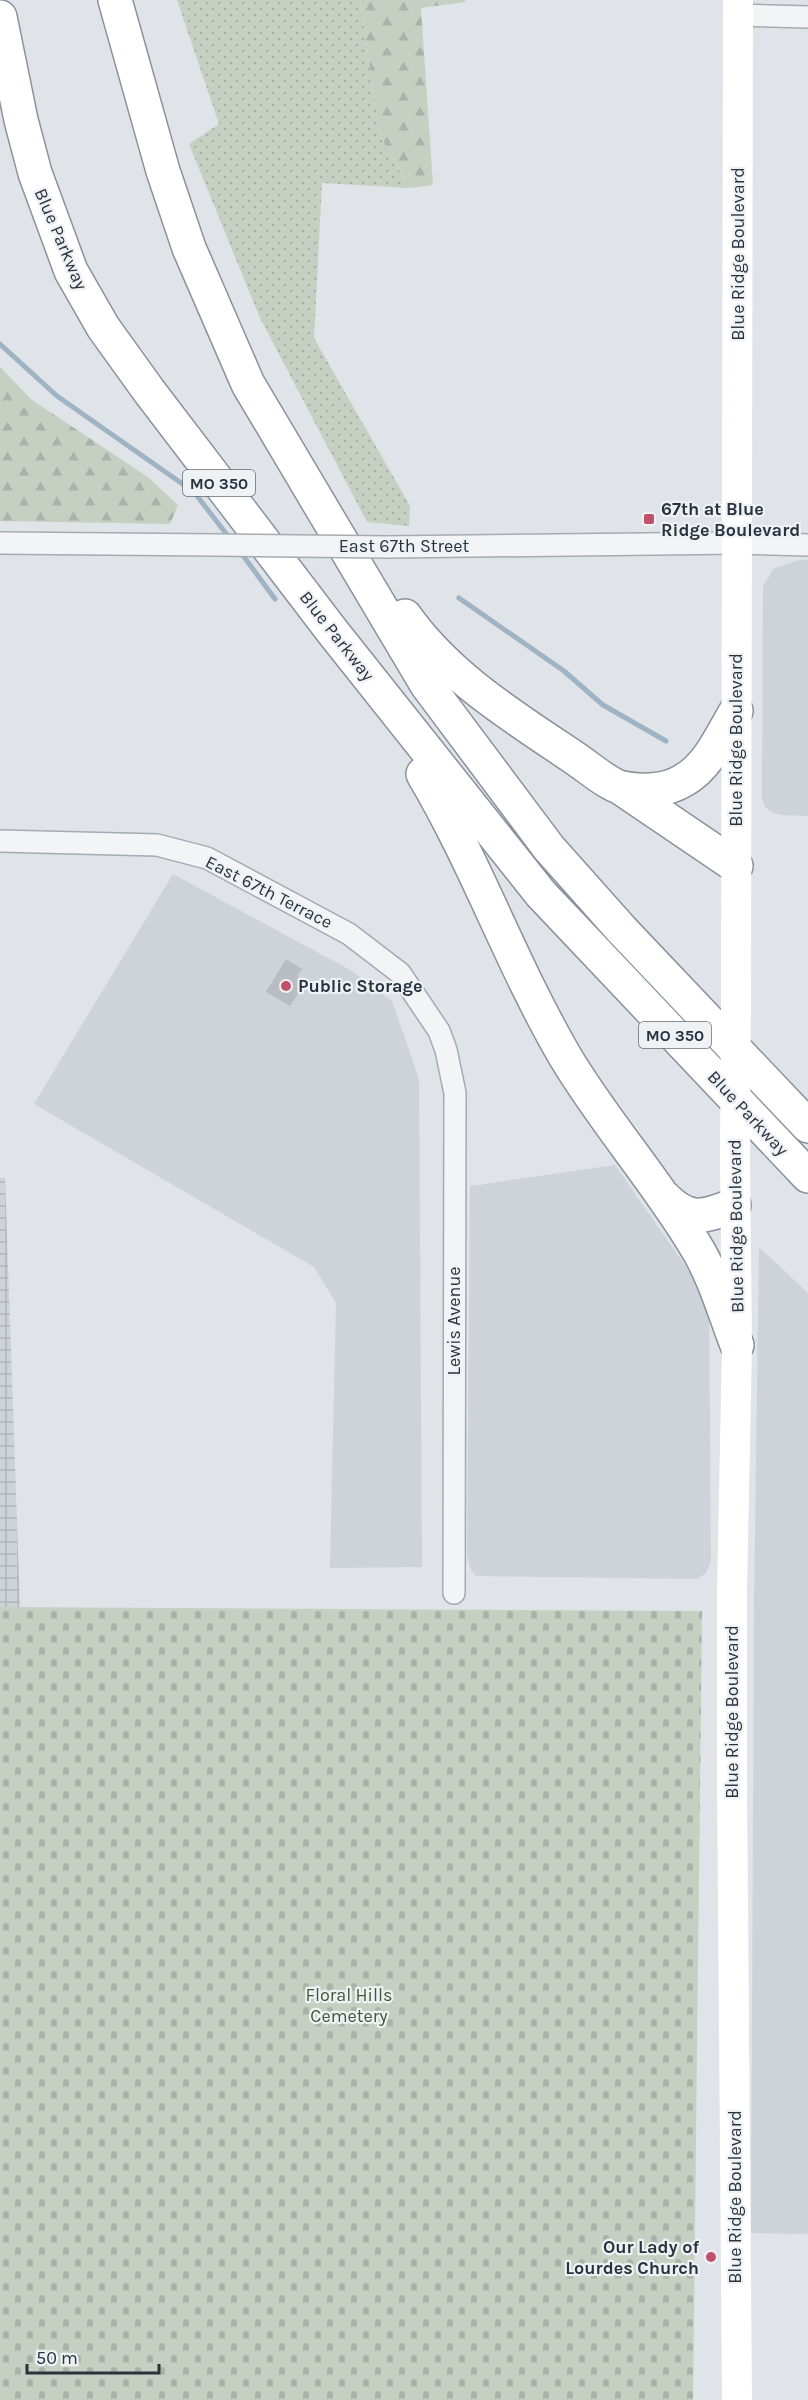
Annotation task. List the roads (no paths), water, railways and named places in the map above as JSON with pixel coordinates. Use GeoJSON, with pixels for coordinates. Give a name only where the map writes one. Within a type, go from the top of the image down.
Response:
{"type":"FeatureCollection","features":[{"type":"Feature","properties":{"kind":"highway","name":"Blue Parkway"},"geometry":{"type":"LineString","coordinates":[[115,0],[163,171],[189,248],[217,317],[248,384],[427,685],[563,865],[808,1126]]}},
{"type":"Feature","properties":{"kind":"highway","name":"Blue Parkway"},"geometry":{"type":"LineString","coordinates":[[0,17],[21,120],[35,173],[71,271],[103,327],[149,391],[332,630],[541,894],[808,1176]]}},
{"type":"Feature","properties":{"kind":"highway"},"geometry":{"type":"LineString","coordinates":[[217,317],[260,377],[376,577],[414,630],[450,668],[490,701],[736,866]]}},
{"type":"Feature","properties":{"kind":"highway"},"geometry":{"type":"LineString","coordinates":[[332,630],[450,819],[538,1007],[566,1057],[622,1142],[695,1244],[706,1264],[737,1345]]}},
{"type":"Feature","properties":{"kind":"highway"},"geometry":{"type":"LineString","coordinates":[[620,788],[649,791],[684,781],[697,770],[711,752],[736,711]]}},
{"type":"Feature","properties":{"kind":"highway"},"geometry":{"type":"LineString","coordinates":[[657,1189],[673,1206],[693,1215],[709,1215],[734,1204]]}},
{"type":"Feature","properties":{"kind":"main road","name":"Blue Ridge Boulevard"},"geometry":{"type":"LineString","coordinates":[[737,2400],[732,1593],[737,1345],[734,1204],[738,8]]}},
{"type":"Feature","properties":{"kind":"street"},"geometry":{"type":"LineString","coordinates":[[738,8],[808,17]]}},
{"type":"Feature","properties":{"kind":"street","name":"East 67th Street"},"geometry":{"type":"LineString","coordinates":[[0,543],[388,547],[737,543],[808,545]]}},
{"type":"Feature","properties":{"kind":"street","name":"East 67th Terrace"},"geometry":{"type":"LineString","coordinates":[[0,842],[157,845],[207,858],[349,934],[400,973],[440,1031],[446,1050]]}},
{"type":"Feature","properties":{"kind":"street","name":"Lewis Avenue"},"geometry":{"type":"LineString","coordinates":[[446,1050],[455,1093],[454,1593]]}},
{"type":"Feature","properties":{"kind":"waterway"},"geometry":{"type":"LineString","coordinates":[[0,344],[57,396],[194,492],[231,540]]}},
{"type":"Feature","properties":{"kind":"waterway"},"geometry":{"type":"LineString","coordinates":[[239,550],[275,599]]}},
{"type":"Feature","properties":{"kind":"waterway"},"geometry":{"type":"LineString","coordinates":[[459,598],[564,671],[603,705],[666,741]]}},
{"type":"Feature","properties":{"kind":"place","name":"67th at Blue Ridge Boulevard"},"geometry":{"type":"Point","coordinates":[649,519]}},
{"type":"Feature","properties":{"kind":"place","name":"Public Storage"},"geometry":{"type":"Point","coordinates":[286,986]}},
{"type":"Feature","properties":{"kind":"place","name":"Our Lady of Lourdes Church"},"geometry":{"type":"Point","coordinates":[711,2257]}},
{"type":"Feature","properties":{"kind":"park label","name":"Floral Hills Cemetery"},"geometry":{"type":"Point","coordinates":[349,2005]}}]}
